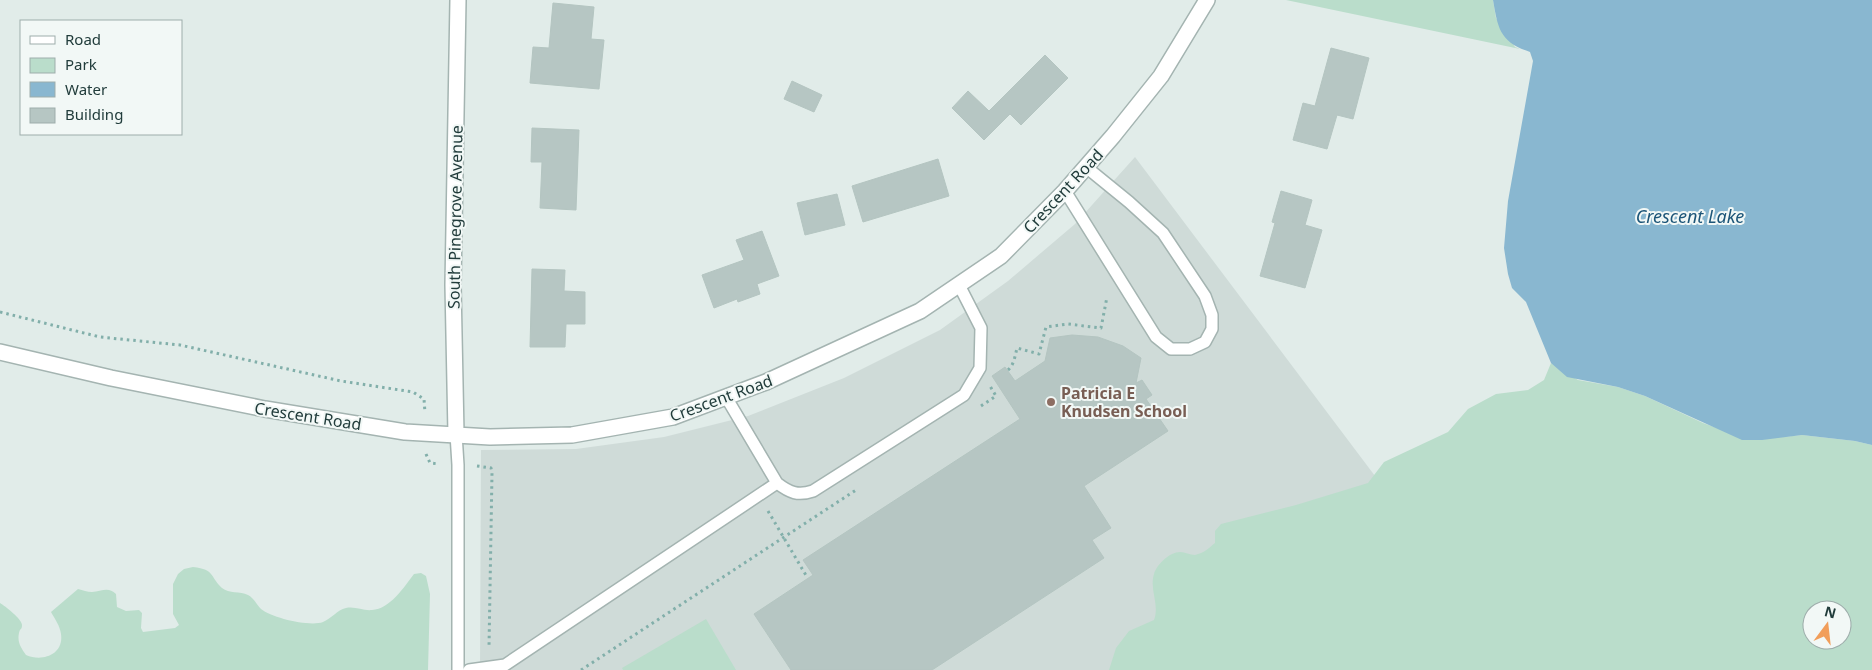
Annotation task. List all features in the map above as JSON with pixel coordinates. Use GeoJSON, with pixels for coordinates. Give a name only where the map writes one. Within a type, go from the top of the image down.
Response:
{"type":"FeatureCollection","features":[{"type":"Feature","properties":{"kind":"street","name":"South Pinegrove Avenue"},"geometry":{"type":"LineString","coordinates":[[456,434],[453,285],[458,0]]}},
{"type":"Feature","properties":{"kind":"street","name":"Crescent Road"},"geometry":{"type":"LineString","coordinates":[[0,352],[111,378],[265,410],[406,432],[490,437],[572,435],[673,417],[774,378],[920,311],[1001,256],[1065,191],[1161,76],[1207,0]]}},
{"type":"Feature","properties":{"kind":"lane"},"geometry":{"type":"LineString","coordinates":[[1065,191],[1156,337],[1171,349],[1190,349],[1205,342],[1212,329],[1212,315],[1205,296],[1163,233],[1086,166]]}},
{"type":"Feature","properties":{"kind":"lane"},"geometry":{"type":"LineString","coordinates":[[726,397],[777,483],[790,492],[803,494],[813,491],[964,395],[980,368],[981,328],[959,284]]}},
{"type":"Feature","properties":{"kind":"lane"},"geometry":{"type":"LineString","coordinates":[[456,434],[458,465],[458,670]]}},
{"type":"Feature","properties":{"kind":"lane"},"geometry":{"type":"LineString","coordinates":[[469,670],[505,665],[777,483]]}},
{"type":"Feature","properties":{"kind":"path"},"geometry":{"type":"LineString","coordinates":[[1008,370],[1017,348],[1039,354],[1046,327],[1068,324],[1101,328],[1108,296],[1122,282]]}},
{"type":"Feature","properties":{"kind":"path"},"geometry":{"type":"LineString","coordinates":[[980,407],[996,396],[988,383],[994,379]]}},
{"type":"Feature","properties":{"kind":"path"},"geometry":{"type":"LineString","coordinates":[[581,670],[857,489]]}},
{"type":"Feature","properties":{"kind":"path"},"geometry":{"type":"LineString","coordinates":[[762,494],[770,516],[807,577]]}},
{"type":"Feature","properties":{"kind":"shaded area","name":"Patricia E Knudsen School"},"geometry":{"type":"Polygon","coordinates":[[[1135,157],[1521,670],[480,670],[481,450],[576,449],[664,437],[748,416],[844,378],[940,330],[1008,281],[1075,224],[1135,157]]]}},
{"type":"Feature","properties":{"kind":"green space"},"geometry":{"type":"Polygon","coordinates":[[[1286,0],[1493,0],[1496,18],[1515,47],[1520,49],[1286,0]]]}},
{"type":"Feature","properties":{"kind":"green space"},"geometry":{"type":"Polygon","coordinates":[[[1551,363],[1578,380],[1618,387],[1645,396],[1717,428],[1783,437],[1802,435],[1855,441],[1872,445],[1872,670],[1109,670],[1116,648],[1129,631],[1154,620],[1156,608],[1153,586],[1154,574],[1158,566],[1168,556],[1180,552],[1195,555],[1204,552],[1215,543],[1215,531],[1221,524],[1296,505],[1368,483],[1384,462],[1448,432],[1468,409],[1496,394],[1528,390],[1544,380],[1551,363]]]}},
{"type":"Feature","properties":{"kind":"green space"},"geometry":{"type":"Polygon","coordinates":[[[193,567],[209,572],[225,590],[250,596],[261,609],[274,616],[291,621],[309,623],[323,622],[346,608],[379,609],[391,602],[414,574],[421,573],[426,576],[430,594],[428,670],[0,670],[0,603],[21,622],[19,642],[26,655],[39,658],[45,657],[55,652],[61,641],[60,628],[51,612],[78,589],[90,592],[110,590],[116,594],[117,607],[126,611],[139,610],[142,613],[141,628],[143,632],[175,628],[179,625],[173,614],[173,584],[178,574],[184,569],[193,567]]]}},
{"type":"Feature","properties":{"kind":"green space"},"geometry":{"type":"Polygon","coordinates":[[[706,619],[736,670],[623,670],[622,668],[706,619]]]}},
{"type":"Feature","properties":{"kind":"water","name":"Crescent Lake"},"geometry":{"type":"Polygon","coordinates":[[[1493,0],[1872,0],[1872,445],[1855,441],[1802,435],[1762,440],[1742,440],[1645,396],[1618,387],[1567,377],[1551,363],[1526,302],[1512,288],[1504,248],[1508,201],[1533,61],[1530,52],[1512,44],[1502,33],[1493,0]]]}},
{"type":"Feature","properties":{"kind":"building"},"geometry":{"type":"Polygon","coordinates":[[[553,3],[594,7],[591,39],[604,40],[599,89],[530,83],[533,47],[549,48],[553,3]]]}},
{"type":"Feature","properties":{"kind":"building"},"geometry":{"type":"Polygon","coordinates":[[[1331,48],[1369,58],[1353,119],[1337,115],[1327,149],[1293,140],[1303,103],[1315,106],[1331,48]]]}},
{"type":"Feature","properties":{"kind":"building"},"geometry":{"type":"Polygon","coordinates":[[[1045,55],[1068,78],[1021,125],[1010,114],[984,140],[952,108],[968,91],[989,111],[1045,55]]]}},
{"type":"Feature","properties":{"kind":"building"},"geometry":{"type":"Polygon","coordinates":[[[792,81],[822,95],[814,112],[784,99],[792,81]]]}},
{"type":"Feature","properties":{"kind":"building"},"geometry":{"type":"Polygon","coordinates":[[[532,128],[579,130],[576,210],[540,208],[542,162],[531,162],[532,128]]]}},
{"type":"Feature","properties":{"kind":"building"},"geometry":{"type":"Polygon","coordinates":[[[938,159],[949,196],[863,222],[852,186],[938,159]]]}},
{"type":"Feature","properties":{"kind":"building"},"geometry":{"type":"Polygon","coordinates":[[[1281,191],[1312,200],[1305,225],[1322,230],[1305,288],[1260,276],[1275,223],[1272,222],[1281,191]]]}},
{"type":"Feature","properties":{"kind":"building"},"geometry":{"type":"Polygon","coordinates":[[[837,194],[845,225],[805,235],[797,203],[837,194]]]}},
{"type":"Feature","properties":{"kind":"building"},"geometry":{"type":"Polygon","coordinates":[[[762,231],[779,276],[757,284],[760,294],[738,302],[737,299],[714,308],[702,275],[744,260],[736,240],[762,231]]]}},
{"type":"Feature","properties":{"kind":"building"},"geometry":{"type":"Polygon","coordinates":[[[532,269],[565,270],[564,291],[585,292],[585,324],[566,324],[565,347],[530,347],[532,269]]]}},
{"type":"Feature","properties":{"kind":"building"},"geometry":{"type":"Polygon","coordinates":[[[1072,335],[1098,337],[1123,346],[1141,358],[1136,383],[1142,380],[1152,395],[1146,399],[1168,431],[1084,486],[1111,528],[1092,540],[1104,558],[932,670],[791,670],[754,614],[813,575],[803,560],[1020,419],[992,376],[1005,367],[1015,381],[1045,361],[1050,338],[1072,335]]]}},
{"type":"Feature","properties":{"kind":"place","name":"Patricia E Knudsen School"},"geometry":{"type":"Point","coordinates":[1051,402]}}]}
